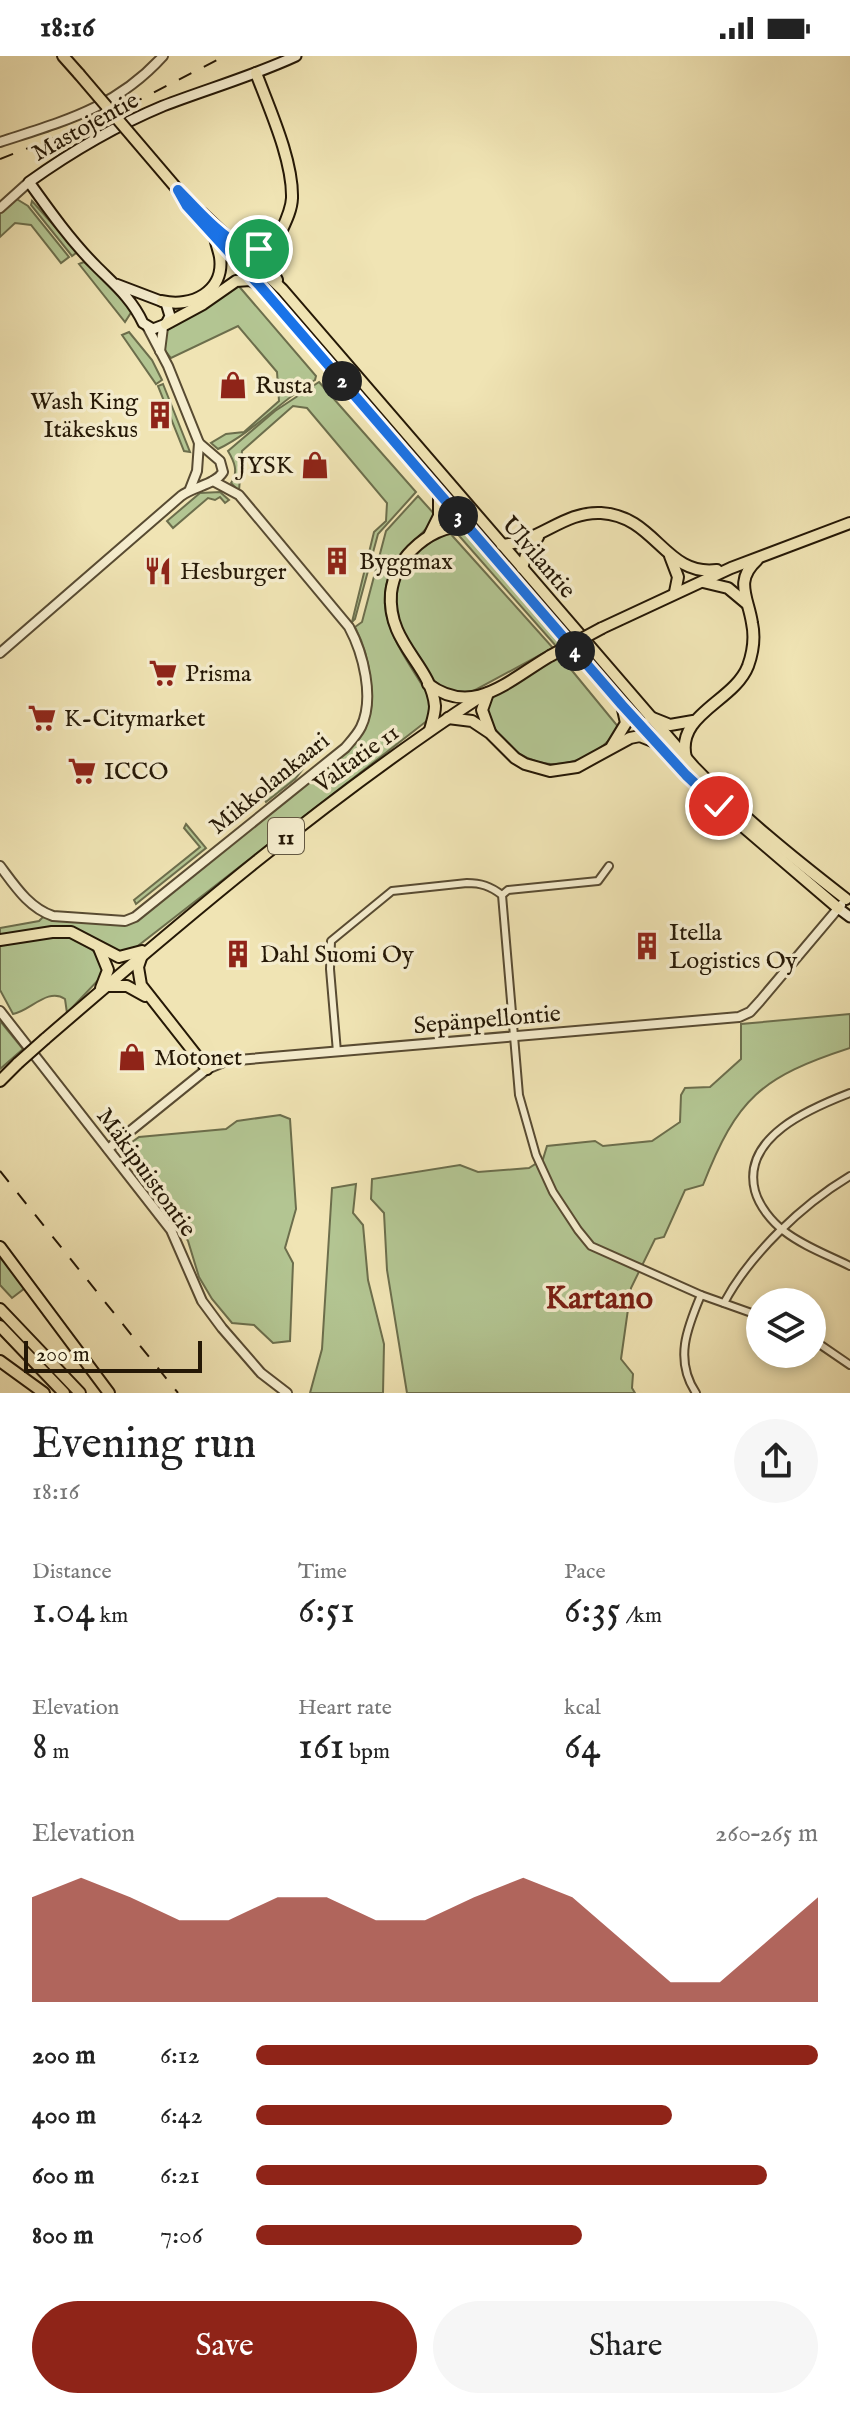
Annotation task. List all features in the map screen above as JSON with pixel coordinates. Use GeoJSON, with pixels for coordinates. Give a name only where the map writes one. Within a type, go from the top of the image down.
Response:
{"type":"FeatureCollection","features":[{"type":"Feature","properties":{"kind":"main road","name":"Ulvilantie"},"geometry":{"type":"LineString","coordinates":[[63,56],[178,190],[187,206],[282,289],[686,758],[726,800],[846,901],[850,917]]}},
{"type":"Feature","properties":{"kind":"main road","name":"Mastojentie"},"geometry":{"type":"LineString","coordinates":[[29,182],[72,152],[117,127],[296,56]]}},
{"type":"Feature","properties":{"kind":"main road"},"geometry":{"type":"LineString","coordinates":[[256,73],[285,156],[291,183],[292,199],[271,265],[272,273],[282,289]]}},
{"type":"Feature","properties":{"kind":"main road"},"geometry":{"type":"LineString","coordinates":[[29,182],[95,265],[140,313],[148,328],[164,326],[236,281],[250,280],[260,286]]}},
{"type":"Feature","properties":{"kind":"main road"},"geometry":{"type":"LineString","coordinates":[[116,284],[159,300],[187,303],[201,297],[215,283],[220,267],[218,234],[252,249],[268,244],[280,232]]}},
{"type":"Feature","properties":{"kind":"main road","name":"Ulvilantie"},"geometry":{"type":"LineString","coordinates":[[218,234],[439,495],[655,742],[719,806],[846,901]]}},
{"type":"Feature","properties":{"kind":"main road"},"geometry":{"type":"LineString","coordinates":[[140,313],[145,303],[159,300]]}},
{"type":"Feature","properties":{"kind":"main road"},"geometry":{"type":"LineString","coordinates":[[159,300],[170,312],[164,326]]}},
{"type":"Feature","properties":{"kind":"main road"},"geometry":{"type":"LineString","coordinates":[[428,537],[439,516],[439,495]]}},
{"type":"Feature","properties":{"kind":"main road"},"geometry":{"type":"LineString","coordinates":[[502,545],[520,543],[575,516],[601,513],[636,523],[689,569],[731,568]]}},
{"type":"Feature","properties":{"kind":"main road","name":"Valtatie 11"},"geometry":{"type":"LineString","coordinates":[[0,1081],[145,952],[294,829],[447,718],[550,656],[675,592],[850,523]]}},
{"type":"Feature","properties":{"kind":"main road"},"geometry":{"type":"LineString","coordinates":[[430,730],[435,706],[428,684],[396,632],[391,606],[392,587],[398,569],[428,537],[448,527],[466,526]]}},
{"type":"Feature","properties":{"kind":"main road"},"geometry":{"type":"LineString","coordinates":[[522,568],[527,552],[539,535]]}},
{"type":"Feature","properties":{"kind":"main road"},"geometry":{"type":"LineString","coordinates":[[670,555],[678,577],[675,592]]}},
{"type":"Feature","properties":{"kind":"main road"},"geometry":{"type":"LineString","coordinates":[[686,758],[683,748],[685,735],[695,720],[732,691],[748,665],[753,633],[744,579],[749,568],[762,556]]}},
{"type":"Feature","properties":{"kind":"main road"},"geometry":{"type":"LineString","coordinates":[[699,582],[728,588],[746,603]]}},
{"type":"Feature","properties":{"kind":"main road"},"geometry":{"type":"LineString","coordinates":[[428,684],[453,698],[484,695],[482,710],[490,733]]}},
{"type":"Feature","properties":{"kind":"main road"},"geometry":{"type":"LineString","coordinates":[[611,748],[626,723],[622,705]]}},
{"type":"Feature","properties":{"kind":"main road"},"geometry":{"type":"LineString","coordinates":[[650,717],[670,725],[695,720]]}},
{"type":"Feature","properties":{"kind":"main road"},"geometry":{"type":"LineString","coordinates":[[447,718],[472,721],[525,764],[550,771],[577,767],[640,736],[655,742]]}},
{"type":"Feature","properties":{"kind":"main road"},"geometry":{"type":"LineString","coordinates":[[0,940],[64,931],[78,934],[114,955],[124,957],[145,952],[138,976],[150,1000],[207,1069]]}},
{"type":"Feature","properties":{"kind":"main road"},"geometry":{"type":"LineString","coordinates":[[99,946],[108,970],[102,990],[127,986],[150,1000]]}},
{"type":"Feature","properties":{"kind":"main road"},"geometry":{"type":"LineString","coordinates":[[0,1247],[109,1393]]}},
{"type":"Feature","properties":{"kind":"main road"},"geometry":{"type":"LineString","coordinates":[[0,1309],[80,1393]]}},
{"type":"Feature","properties":{"kind":"main road"},"geometry":{"type":"LineString","coordinates":[[0,1326],[64,1393]]}},
{"type":"Feature","properties":{"kind":"main road"},"geometry":{"type":"LineString","coordinates":[[0,1361],[44,1393]]}},
{"type":"Feature","properties":{"kind":"street"},"geometry":{"type":"LineString","coordinates":[[0,142],[110,101],[142,78],[163,56]]}},
{"type":"Feature","properties":{"kind":"street"},"geometry":{"type":"LineString","coordinates":[[0,208],[29,182]]}},
{"type":"Feature","properties":{"kind":"street"},"geometry":{"type":"LineString","coordinates":[[160,352],[164,326]]}},
{"type":"Feature","properties":{"kind":"street"},"geometry":{"type":"LineString","coordinates":[[0,653],[190,489],[211,482],[223,472],[222,465],[199,443],[148,328]]}},
{"type":"Feature","properties":{"kind":"street"},"geometry":{"type":"LineString","coordinates":[[199,443],[199,477],[211,482]]}},
{"type":"Feature","properties":{"kind":"street"},"geometry":{"type":"LineString","coordinates":[[190,489],[204,458],[214,457]]}},
{"type":"Feature","properties":{"kind":"street","name":"Mikkolankaari"},"geometry":{"type":"LineString","coordinates":[[223,472],[231,490]]}},
{"type":"Feature","properties":{"kind":"street","name":"Mikkolankaari"},"geometry":{"type":"LineString","coordinates":[[0,866],[28,901],[42,912],[53,916],[125,921],[135,917],[345,748],[361,727],[367,695],[358,644],[349,627],[239,495],[211,482]]}},
{"type":"Feature","properties":{"kind":"street"},"geometry":{"type":"LineString","coordinates":[[502,895],[508,890],[598,881],[609,866]]}},
{"type":"Feature","properties":{"kind":"street"},"geometry":{"type":"LineString","coordinates":[[337,1052],[329,950],[338,934],[392,891],[479,883],[502,895]]}},
{"type":"Feature","properties":{"kind":"street"},"geometry":{"type":"LineString","coordinates":[[502,895],[519,1095],[536,1155],[553,1192],[591,1246],[701,1295],[746,1311]]}},
{"type":"Feature","properties":{"kind":"street","name":"Sepänpellontie"},"geometry":{"type":"LineString","coordinates":[[108,1149],[207,1069],[238,1059],[739,1017],[750,1012],[846,901]]}},
{"type":"Feature","properties":{"kind":"street","name":"Mäkipuistontie"},"geometry":{"type":"LineString","coordinates":[[0,1011],[171,1230],[192,1281],[222,1328],[261,1373],[287,1393]]}},
{"type":"Feature","properties":{"kind":"street"},"geometry":{"type":"LineString","coordinates":[[850,1093],[797,1117],[766,1143],[757,1158],[753,1183],[762,1207],[782,1231],[850,1266]]}},
{"type":"Feature","properties":{"kind":"street"},"geometry":{"type":"LineString","coordinates":[[724,1303],[744,1271],[782,1231],[813,1200],[850,1176]]}},
{"type":"Feature","properties":{"kind":"street"},"geometry":{"type":"LineString","coordinates":[[696,1393],[690,1384],[683,1352],[685,1334],[701,1295]]}},
{"type":"Feature","properties":{"kind":"street"},"geometry":{"type":"LineString","coordinates":[[826,1349],[850,1365]]}},
{"type":"Feature","properties":{"kind":"green space"},"geometry":{"type":"Polygon","coordinates":[[[15,198],[28,206],[69,257],[61,263],[31,225],[15,223],[0,237],[0,211],[15,198]]]}},
{"type":"Feature","properties":{"kind":"green space"},"geometry":{"type":"Polygon","coordinates":[[[32,201],[76,253],[72,256],[31,205],[32,201]]]}},
{"type":"Feature","properties":{"kind":"green space"},"geometry":{"type":"Polygon","coordinates":[[[84,262],[127,303],[132,311],[125,322],[79,264],[84,262]]]}},
{"type":"Feature","properties":{"kind":"green space"},"geometry":{"type":"Polygon","coordinates":[[[237,284],[316,376],[315,380],[256,425],[218,449],[211,443],[226,434],[244,432],[279,401],[277,372],[238,326],[171,358],[163,348],[164,331],[237,284]]]}},
{"type":"Feature","properties":{"kind":"green space"},"geometry":{"type":"Polygon","coordinates":[[[129,332],[152,360],[162,380],[156,384],[122,335],[129,332]]]}},
{"type":"Feature","properties":{"kind":"green space"},"geometry":{"type":"Polygon","coordinates":[[[319,382],[416,492],[378,534],[352,622],[374,532],[386,521],[387,503],[307,408],[293,406],[242,451],[239,491],[231,483],[235,471],[228,451],[275,411],[319,382]]]}},
{"type":"Feature","properties":{"kind":"green space"},"geometry":{"type":"Polygon","coordinates":[[[163,384],[190,452],[184,451],[158,386],[163,384]]]}},
{"type":"Feature","properties":{"kind":"green space"},"geometry":{"type":"Polygon","coordinates":[[[220,492],[229,500],[225,503],[220,497],[215,500],[208,498],[173,528],[167,521],[200,493],[220,492]]]}},
{"type":"Feature","properties":{"kind":"green space"},"geometry":{"type":"Polygon","coordinates":[[[418,496],[436,516],[402,553],[390,572],[385,591],[385,609],[398,644],[428,695],[432,706],[428,720],[130,952],[121,953],[70,927],[0,936],[0,928],[39,921],[43,917],[125,924],[360,737],[369,711],[371,682],[361,639],[355,627],[362,622],[386,531],[418,496]]]}},
{"type":"Feature","properties":{"kind":"green space"},"geometry":{"type":"Polygon","coordinates":[[[454,530],[464,532],[563,644],[556,646],[454,530]]]}},
{"type":"Feature","properties":{"kind":"green space"},"geometry":{"type":"Polygon","coordinates":[[[448,531],[553,648],[466,695],[450,691],[421,666],[410,648],[397,608],[397,588],[405,565],[422,548],[448,531]]]}},
{"type":"Feature","properties":{"kind":"green space"},"geometry":{"type":"Polygon","coordinates":[[[560,656],[620,729],[603,746],[585,757],[566,763],[546,763],[528,758],[511,748],[497,732],[485,710],[495,693],[560,656]]]}},
{"type":"Feature","properties":{"kind":"green space"},"geometry":{"type":"Polygon","coordinates":[[[301,766],[303,769],[295,779],[266,802],[264,798],[268,794],[264,789],[286,772],[290,775],[301,766]]]}},
{"type":"Feature","properties":{"kind":"green space"},"geometry":{"type":"Polygon","coordinates":[[[186,824],[206,848],[136,904],[134,900],[200,847],[184,828],[186,824]]]}},
{"type":"Feature","properties":{"kind":"green space"},"geometry":{"type":"Polygon","coordinates":[[[69,934],[96,954],[104,974],[67,1013],[65,999],[52,996],[13,1014],[0,990],[0,946],[15,940],[69,934]]]}},
{"type":"Feature","properties":{"kind":"green space"},"geometry":{"type":"Polygon","coordinates":[[[850,1014],[850,1048],[794,1069],[756,1095],[728,1131],[703,1185],[685,1190],[664,1237],[655,1239],[631,1288],[621,1359],[633,1374],[632,1388],[635,1393],[407,1393],[387,1270],[384,1213],[371,1199],[372,1179],[460,1165],[478,1172],[529,1168],[543,1159],[547,1146],[595,1141],[603,1146],[652,1141],[680,1122],[681,1095],[685,1088],[710,1087],[741,1059],[741,1024],[850,1014]]]}},
{"type":"Feature","properties":{"kind":"green space"},"geometry":{"type":"Polygon","coordinates":[[[0,1021],[23,1049],[0,1069],[0,1021]]]}},
{"type":"Feature","properties":{"kind":"green space"},"geometry":{"type":"Polygon","coordinates":[[[280,1115],[290,1119],[296,1209],[285,1248],[293,1263],[290,1341],[273,1343],[254,1325],[232,1323],[212,1299],[199,1277],[188,1241],[129,1159],[128,1145],[139,1137],[226,1129],[237,1121],[280,1115]]]}},
{"type":"Feature","properties":{"kind":"green space"},"geometry":{"type":"Polygon","coordinates":[[[356,1184],[353,1213],[363,1225],[368,1280],[384,1344],[383,1393],[310,1393],[322,1349],[332,1188],[356,1184]]]}},
{"type":"Feature","properties":{"kind":"green space"},"geometry":{"type":"Polygon","coordinates":[[[0,1256],[25,1288],[12,1298],[0,1285],[0,1256]]]}},
{"type":"Feature","properties":{"kind":"railway"},"geometry":{"type":"LineString","coordinates":[[0,159],[98,121],[225,56]]}},
{"type":"Feature","properties":{"kind":"railway"},"geometry":{"type":"LineString","coordinates":[[0,1171],[178,1393]]}},
{"type":"Feature","properties":{"kind":"place","name":"Rusta"},"geometry":{"type":"Point","coordinates":[233,385]}},
{"type":"Feature","properties":{"kind":"place","name":"Wash King Itäkeskus"},"geometry":{"type":"Point","coordinates":[160,415]}},
{"type":"Feature","properties":{"kind":"place","name":"JYSK"},"geometry":{"type":"Point","coordinates":[315,465]}},
{"type":"Feature","properties":{"kind":"place","name":"Byggmax"},"geometry":{"type":"Point","coordinates":[337,561]}},
{"type":"Feature","properties":{"kind":"place","name":"Hesburger"},"geometry":{"type":"Point","coordinates":[158,571]}},
{"type":"Feature","properties":{"kind":"place","name":"Prisma"},"geometry":{"type":"Point","coordinates":[163,673]}},
{"type":"Feature","properties":{"kind":"place","name":"K-Citymarket"},"geometry":{"type":"Point","coordinates":[42,718]}},
{"type":"Feature","properties":{"kind":"place","name":"ICCO"},"geometry":{"type":"Point","coordinates":[82,771]}},
{"type":"Feature","properties":{"kind":"place","name":"Itella Logistics Oy"},"geometry":{"type":"Point","coordinates":[647,946]}},
{"type":"Feature","properties":{"kind":"place","name":"Dahl Suomi Oy"},"geometry":{"type":"Point","coordinates":[238,954]}},
{"type":"Feature","properties":{"kind":"place","name":"Motonet"},"geometry":{"type":"Point","coordinates":[132,1057]}},
{"type":"Feature","properties":{"kind":"district","name":"Kartano"},"geometry":{"type":"Point","coordinates":[599,1297]}},
{"type":"Feature","properties":{"kind":"route"},"geometry":{"type":"LineString","coordinates":[[259,249],[245,247],[223,233],[178,190],[187,206],[260,286],[622,705],[719,806]]}}]}
